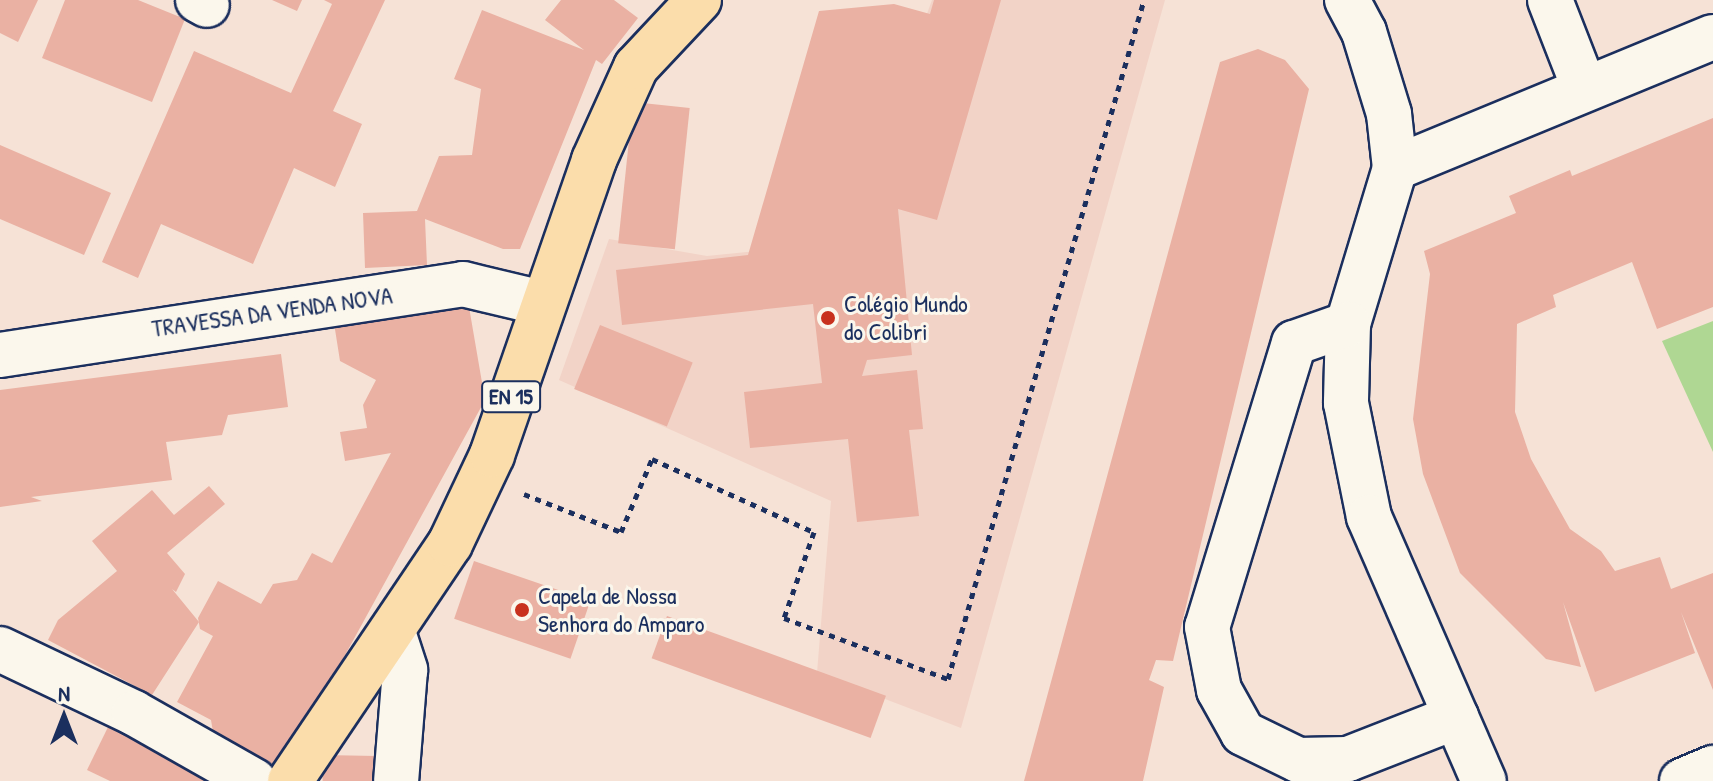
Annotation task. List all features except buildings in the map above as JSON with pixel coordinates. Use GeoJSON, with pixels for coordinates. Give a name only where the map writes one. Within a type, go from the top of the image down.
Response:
{"type":"FeatureCollection","features":[{"type":"Feature","properties":{"kind":"main road","name":"EN 15"},"geometry":{"type":"LineString","coordinates":[[290,781],[450,544],[482,478],[594,160],[636,67],[699,0]]}},
{"type":"Feature","properties":{"kind":"street"},"geometry":{"type":"LineString","coordinates":[[1347,0],[1364,32],[1389,114],[1395,168],[1348,324],[1346,403],[1369,517],[1484,781]]}},
{"type":"Feature","properties":{"kind":"street"},"geometry":{"type":"LineString","coordinates":[[1550,0],[1584,87]]}},
{"type":"Feature","properties":{"kind":"street"},"geometry":{"type":"LineString","coordinates":[[1395,168],[1584,87],[1713,37]]}},
{"type":"Feature","properties":{"kind":"street","name":"TRAVESSA DA VENDA NOVA"},"geometry":{"type":"LineString","coordinates":[[0,355],[463,284],[542,303]]}},
{"type":"Feature","properties":{"kind":"street"},"geometry":{"type":"LineString","coordinates":[[1348,324],[1294,343],[1207,627],[1219,690],[1243,733],[1298,760],[1348,759],[1456,717]]}},
{"type":"Feature","properties":{"kind":"street"},"geometry":{"type":"LineString","coordinates":[[393,632],[405,670],[396,781]]}},
{"type":"Feature","properties":{"kind":"street"},"geometry":{"type":"LineString","coordinates":[[0,649],[134,713],[254,781]]}},
{"type":"Feature","properties":{"kind":"street"},"geometry":{"type":"LineString","coordinates":[[1682,781],[1713,768]]}},
{"type":"Feature","properties":{"kind":"path"},"geometry":{"type":"LineString","coordinates":[[482,478],[621,532],[652,459],[814,532],[784,618],[948,679],[1144,0]]}},
{"type":"Feature","properties":{"kind":"shaded area","name":"Colégio Mundo do Colibri"},"geometry":{"type":"Polygon","coordinates":[[[932,0],[1165,0],[961,728],[817,673],[831,501],[559,380],[609,239],[707,256],[844,242],[932,0]]]}},
{"type":"Feature","properties":{"kind":"green space"},"geometry":{"type":"Polygon","coordinates":[[[1713,321],[1713,452],[1662,341],[1713,321]]]}},
{"type":"Feature","properties":{"kind":"place","name":"Colégio Mundo do Colibri"},"geometry":{"type":"Point","coordinates":[828,318]}},
{"type":"Feature","properties":{"kind":"place","name":"Capela de Nossa Senhora do Amparo"},"geometry":{"type":"Point","coordinates":[522,610]}}]}
